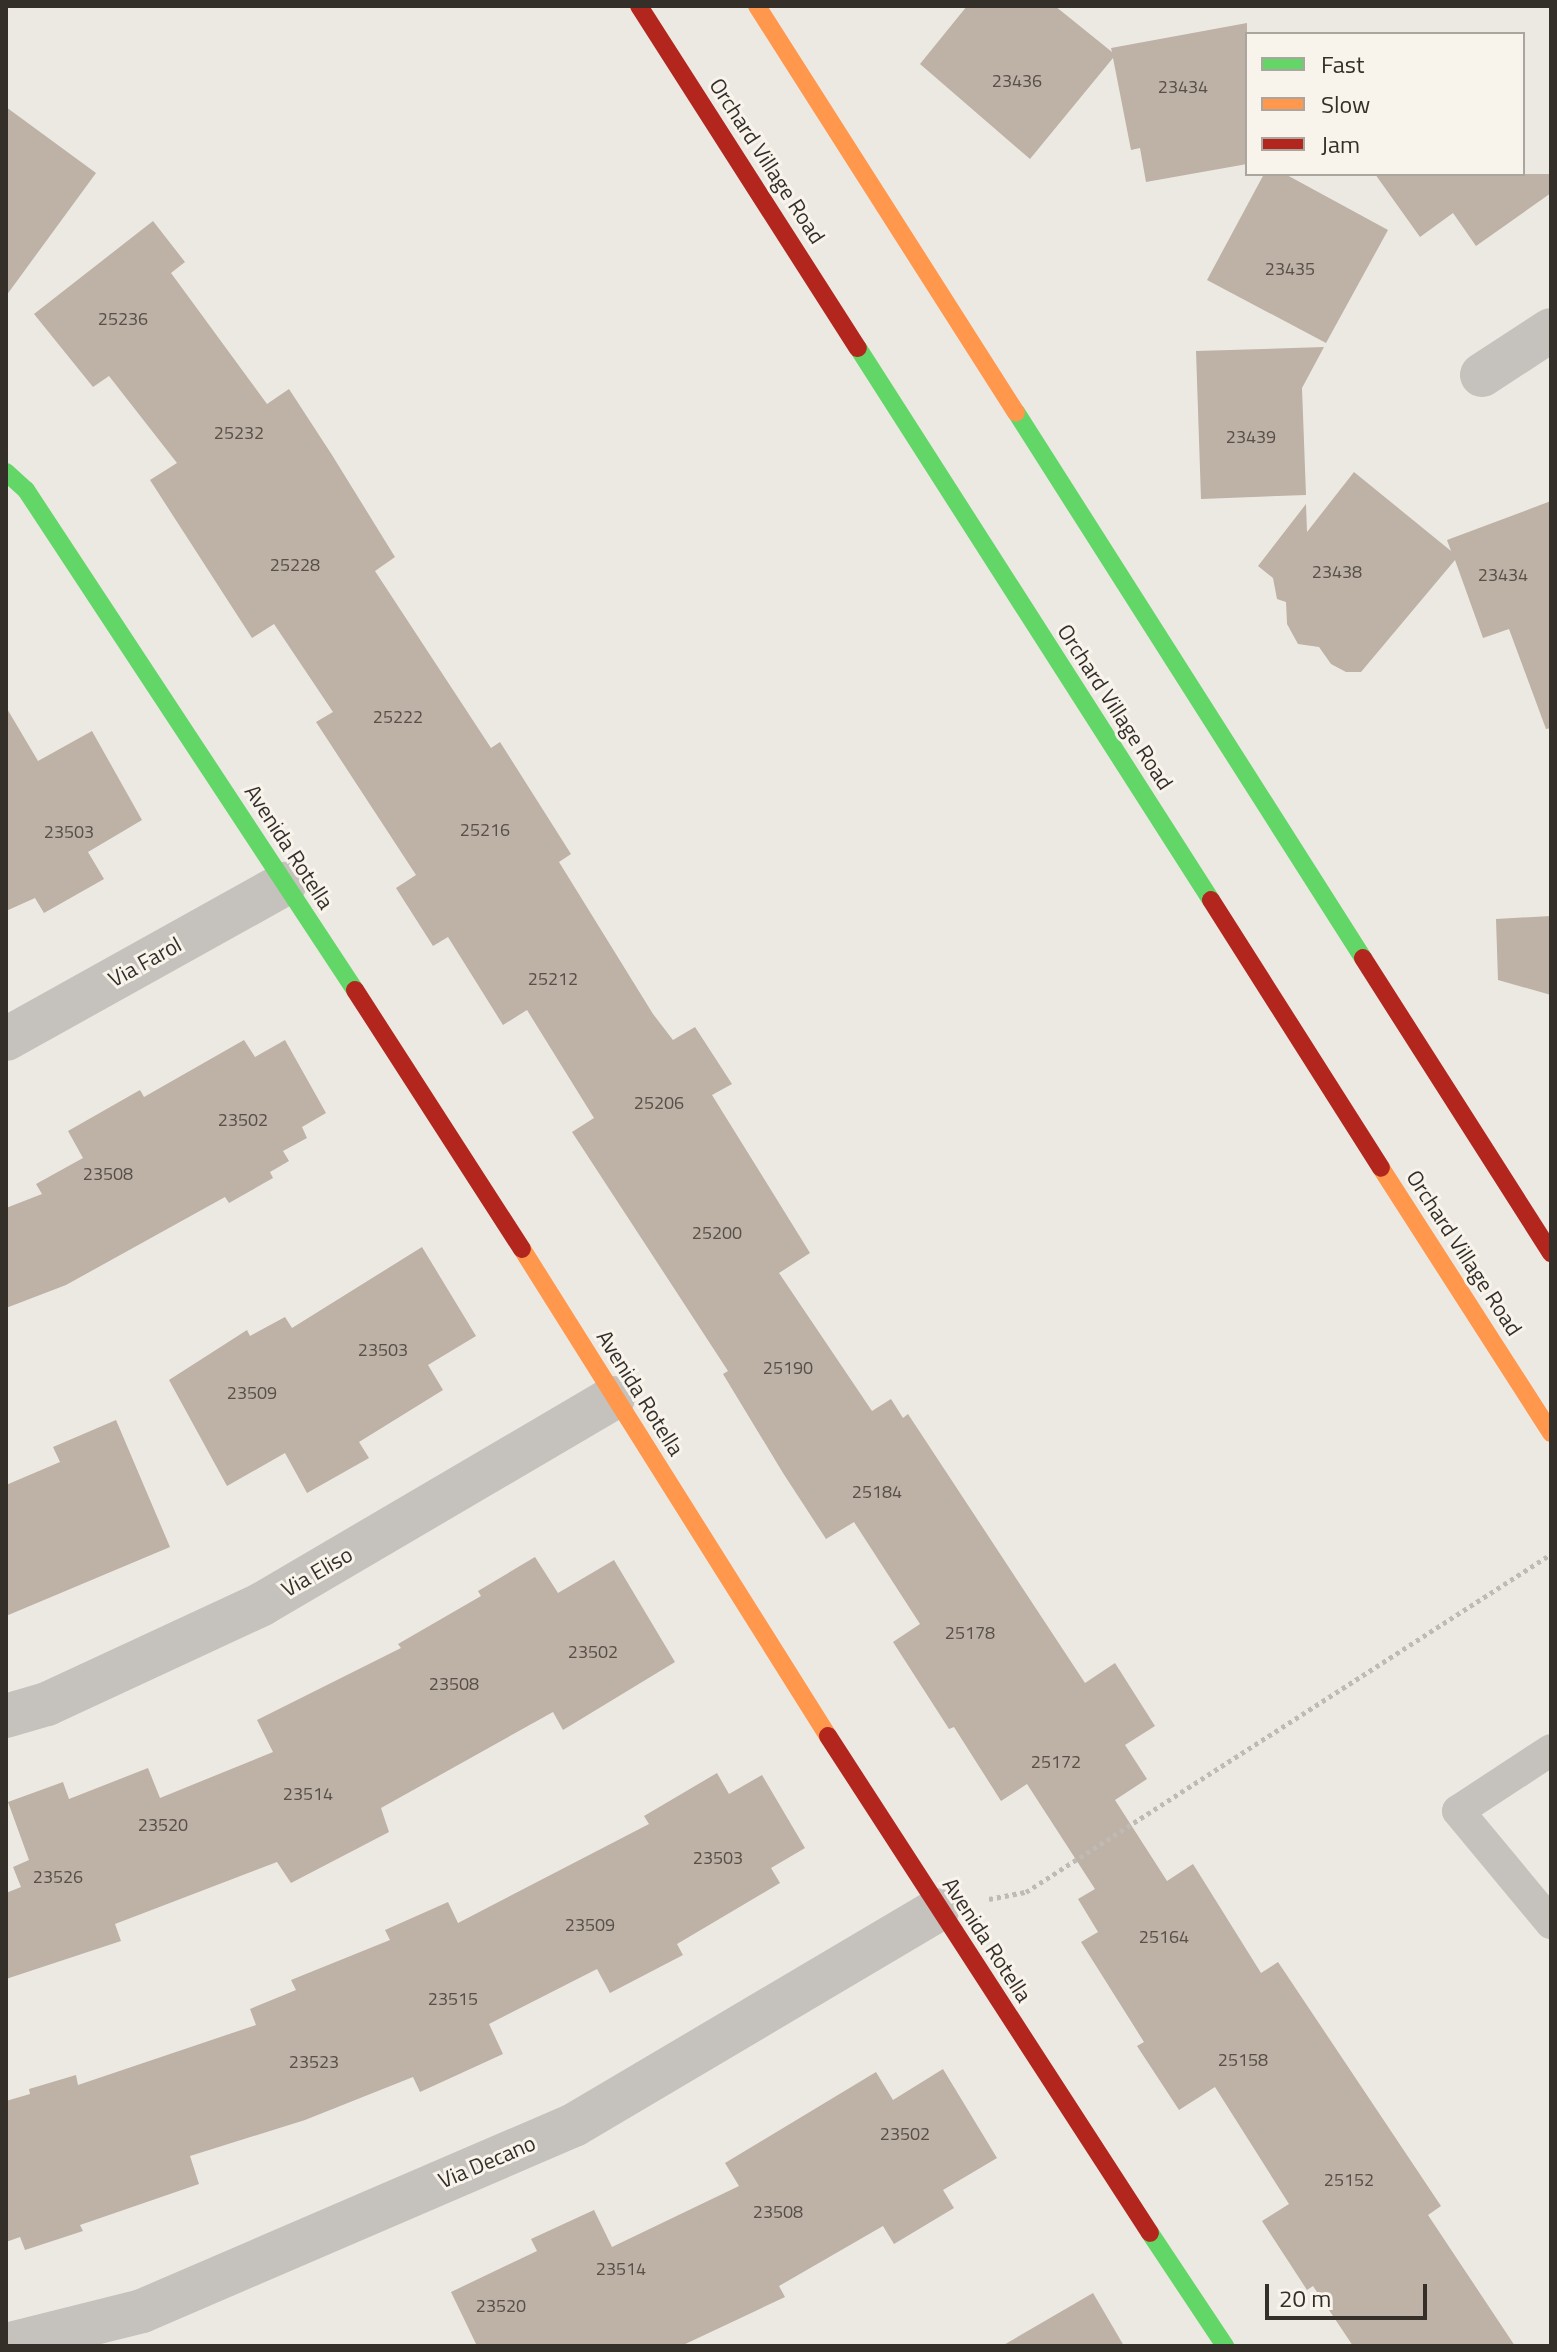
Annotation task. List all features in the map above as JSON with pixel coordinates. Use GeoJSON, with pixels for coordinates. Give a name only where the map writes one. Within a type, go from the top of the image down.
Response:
{"type":"FeatureCollection","features":[{"type":"Feature","properties":{"kind":"main road","name":"Orchard Village Road"},"geometry":{"type":"LineString","coordinates":[[639,6],[1551,1433]]}},
{"type":"Feature","properties":{"kind":"main road"},"geometry":{"type":"LineString","coordinates":[[757,6],[1551,1253]]}},
{"type":"Feature","properties":{"kind":"main road","name":"Avenida Rotella"},"geometry":{"type":"LineString","coordinates":[[6,472],[26,490],[449,1132],[613,1398],[937,1910],[1225,2346]]}},
{"type":"Feature","properties":{"kind":"street"},"geometry":{"type":"LineString","coordinates":[[1482,375],[1551,330]]}},
{"type":"Feature","properties":{"kind":"street","name":"Via Farol"},"geometry":{"type":"LineString","coordinates":[[6,1039],[285,884]]}},
{"type":"Feature","properties":{"kind":"street","name":"Via Eliso"},"geometry":{"type":"LineString","coordinates":[[6,1716],[47,1704],[262,1604],[613,1398]]}},
{"type":"Feature","properties":{"kind":"street","name":"Via Decano"},"geometry":{"type":"LineString","coordinates":[[6,2345],[142,2311],[574,2125],[937,1910]]}},
{"type":"Feature","properties":{"kind":"lane"},"geometry":{"type":"LineString","coordinates":[[1551,1750],[1458,1811],[1551,1923]]}},
{"type":"Feature","properties":{"kind":"path"},"geometry":{"type":"LineString","coordinates":[[937,1910],[1026,1892],[1551,1554]]}},
{"type":"Feature","properties":{"kind":"building"},"geometry":{"type":"Polygon","coordinates":[[[967,6],[1055,6],[1112,52],[1111,48],[1247,23],[1245,164],[1146,182],[1140,148],[1131,150],[1113,58],[1030,159],[920,64],[967,6]]]}},
{"type":"Feature","properties":{"kind":"building"},"geometry":{"type":"Polygon","coordinates":[[[6,107],[96,173],[6,296],[6,107]]]}},
{"type":"Feature","properties":{"kind":"building"},"geometry":{"type":"Polygon","coordinates":[[[1551,174],[1551,193],[1476,246],[1453,213],[1420,237],[1376,176],[1551,174]]]}},
{"type":"Feature","properties":{"kind":"building"},"geometry":{"type":"Polygon","coordinates":[[[1263,176],[1289,176],[1388,230],[1326,343],[1207,280],[1263,176]]]}},
{"type":"Feature","properties":{"kind":"building"},"geometry":{"type":"Polygon","coordinates":[[[153,221],[185,262],[171,273],[267,404],[289,389],[332,455],[395,557],[375,571],[491,748],[500,742],[571,854],[559,862],[653,1014],[673,1040],[695,1027],[732,1084],[712,1095],[810,1253],[779,1273],[872,1411],[891,1399],[903,1418],[908,1414],[1085,1683],[1115,1663],[1155,1726],[1125,1745],[1147,1779],[1115,1800],[1167,1881],[1193,1864],[1261,1973],[1278,1962],[1441,2206],[1428,2215],[1515,2346],[1353,2346],[1313,2286],[1307,2290],[1262,2221],[1289,2204],[1215,2087],[1179,2110],[1137,2046],[1144,2042],[1081,1942],[1098,1932],[1078,1899],[1095,1889],[1027,1784],[1001,1801],[954,1727],[949,1729],[893,1642],[920,1624],[854,1522],[826,1539],[783,1473],[723,1374],[728,1371],[572,1132],[594,1118],[527,1010],[503,1025],[448,937],[433,946],[396,888],[416,875],[316,722],[333,712],[274,624],[252,638],[150,480],[177,463],[109,376],[93,387],[34,314],[153,221]]]}},
{"type":"Feature","properties":{"kind":"building"},"geometry":{"type":"Polygon","coordinates":[[[1324,347],[1302,388],[1306,495],[1201,499],[1196,351],[1324,347]]]}},
{"type":"Feature","properties":{"kind":"building"},"geometry":{"type":"Polygon","coordinates":[[[1354,472],[1451,551],[1447,540],[1551,501],[1551,728],[1546,729],[1509,629],[1483,638],[1455,560],[1361,672],[1346,672],[1331,664],[1319,647],[1298,644],[1287,624],[1286,602],[1277,599],[1273,578],[1258,566],[1306,504],[1307,532],[1354,472]]]}},
{"type":"Feature","properties":{"kind":"building"},"geometry":{"type":"Polygon","coordinates":[[[6,707],[38,761],[92,731],[142,820],[88,852],[104,879],[44,913],[35,898],[6,911],[6,707]]]}},
{"type":"Feature","properties":{"kind":"building"},"geometry":{"type":"Polygon","coordinates":[[[1551,916],[1551,995],[1498,980],[1496,919],[1551,916]]]}},
{"type":"Feature","properties":{"kind":"building"},"geometry":{"type":"Polygon","coordinates":[[[244,1040],[255,1057],[285,1040],[326,1113],[302,1127],[307,1138],[283,1151],[289,1161],[270,1172],[273,1178],[229,1203],[225,1197],[66,1285],[6,1308],[6,1208],[42,1194],[36,1184],[83,1158],[68,1131],[140,1090],[144,1097],[244,1040]]]}},
{"type":"Feature","properties":{"kind":"building"},"geometry":{"type":"Polygon","coordinates":[[[422,1247],[476,1336],[428,1365],[443,1390],[359,1442],[369,1458],[307,1493],[285,1453],[227,1486],[169,1380],[247,1330],[250,1336],[285,1317],[292,1328],[422,1247]]]}},
{"type":"Feature","properties":{"kind":"building"},"geometry":{"type":"Polygon","coordinates":[[[116,1420],[170,1547],[6,1616],[6,1485],[60,1462],[53,1447],[116,1420]]]}},
{"type":"Feature","properties":{"kind":"building"},"geometry":{"type":"Polygon","coordinates":[[[535,1557],[558,1593],[614,1560],[675,1662],[563,1730],[553,1712],[381,1808],[389,1832],[291,1883],[277,1862],[115,1924],[121,1941],[6,1979],[6,1893],[21,1887],[13,1867],[29,1860],[8,1802],[63,1782],[69,1799],[148,1768],[160,1798],[273,1752],[257,1720],[401,1648],[398,1644],[481,1596],[478,1591],[535,1557]]]}},
{"type":"Feature","properties":{"kind":"building"},"geometry":{"type":"Polygon","coordinates":[[[717,1773],[729,1794],[762,1775],[805,1848],[771,1868],[780,1883],[677,1944],[683,1955],[610,1993],[597,1969],[489,2024],[503,2054],[420,2092],[413,2077],[305,2120],[190,2156],[199,2184],[80,2225],[83,2231],[25,2250],[20,2237],[6,2242],[6,2101],[30,2094],[29,2089],[76,2075],[78,2085],[256,2025],[250,2009],[296,1990],[291,1980],[390,1940],[385,1930],[448,1902],[458,1923],[649,1824],[644,1816],[717,1773]]]}},
{"type":"Feature","properties":{"kind":"building"},"geometry":{"type":"Polygon","coordinates":[[[943,2069],[997,2158],[943,2190],[954,2208],[894,2244],[883,2226],[779,2286],[785,2297],[681,2346],[477,2346],[451,2292],[537,2251],[531,2239],[594,2210],[612,2247],[739,2186],[725,2163],[876,2072],[893,2100],[943,2069]]]}},
{"type":"Feature","properties":{"kind":"building"},"geometry":{"type":"Polygon","coordinates":[[[1093,2293],[1124,2346],[1002,2346],[1093,2293]]]}},
{"type":"Feature","properties":{"kind":"traffic: fast"},"geometry":{"type":"LineString","coordinates":[[858,348],[1211,900]]}},
{"type":"Feature","properties":{"kind":"traffic: fast"},"geometry":{"type":"LineString","coordinates":[[1016,412],[1363,958]]}},
{"type":"Feature","properties":{"kind":"traffic: fast"},"geometry":{"type":"LineString","coordinates":[[6,472],[26,490],[355,990]]}},
{"type":"Feature","properties":{"kind":"traffic: fast"},"geometry":{"type":"LineString","coordinates":[[1150,2233],[1225,2346]]}},
{"type":"Feature","properties":{"kind":"traffic: slow"},"geometry":{"type":"LineString","coordinates":[[757,6],[1016,412]]}},
{"type":"Feature","properties":{"kind":"traffic: slow"},"geometry":{"type":"LineString","coordinates":[[1381,1168],[1551,1433]]}},
{"type":"Feature","properties":{"kind":"traffic: slow"},"geometry":{"type":"LineString","coordinates":[[522,1249],[828,1736]]}},
{"type":"Feature","properties":{"kind":"traffic: jam"},"geometry":{"type":"LineString","coordinates":[[639,6],[858,348]]}},
{"type":"Feature","properties":{"kind":"traffic: jam"},"geometry":{"type":"LineString","coordinates":[[1211,900],[1381,1168]]}},
{"type":"Feature","properties":{"kind":"traffic: jam"},"geometry":{"type":"LineString","coordinates":[[1363,958],[1551,1253]]}},
{"type":"Feature","properties":{"kind":"traffic: jam"},"geometry":{"type":"LineString","coordinates":[[355,990],[522,1249]]}},
{"type":"Feature","properties":{"kind":"traffic: jam"},"geometry":{"type":"LineString","coordinates":[[828,1736],[1150,2233]]}}]}
